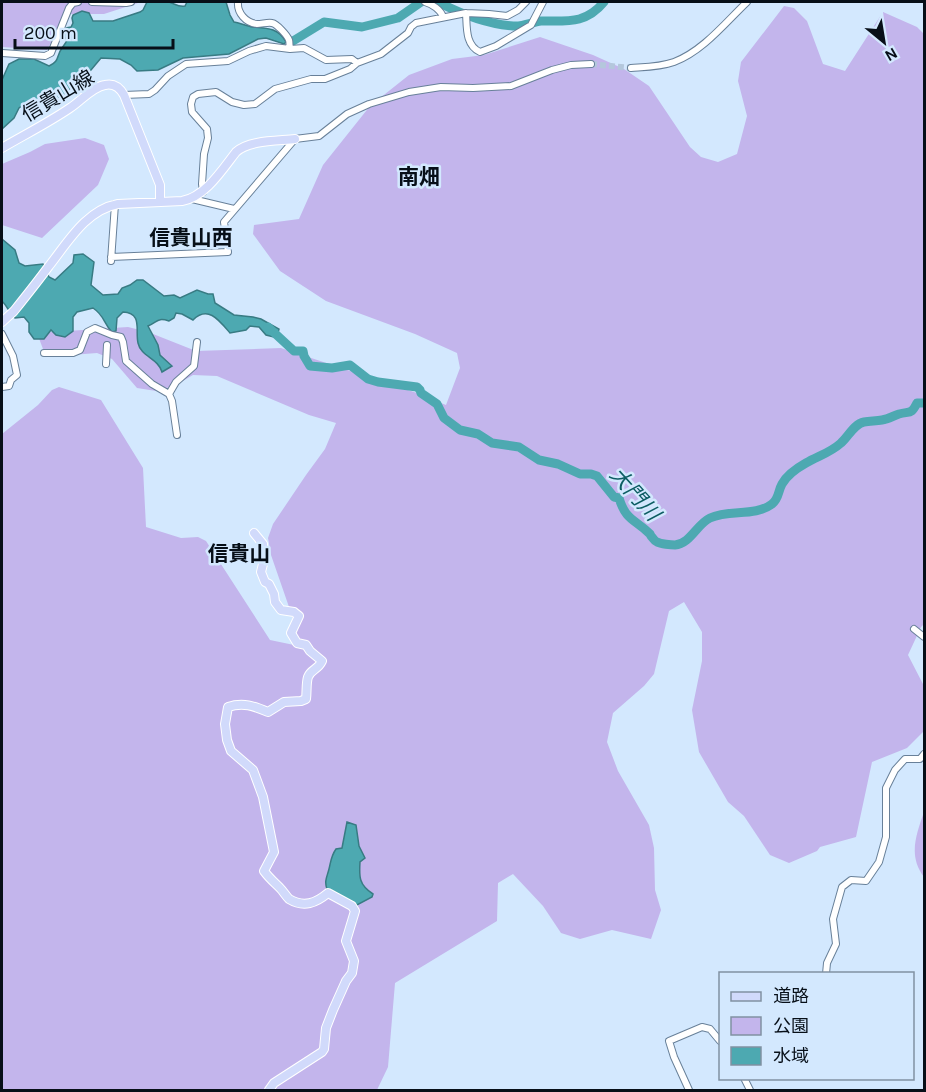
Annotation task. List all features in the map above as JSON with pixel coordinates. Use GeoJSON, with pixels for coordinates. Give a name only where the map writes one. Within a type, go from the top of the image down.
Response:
{"type":"FeatureCollection","features":[{"type":"Feature","properties":{"kind":"main road","name":"信貴山線"},"geometry":{"type":"LineString","coordinates":[[2,148],[69,109],[102,86],[109,84],[115,86],[124,95],[160,185],[160,202]]}},
{"type":"Feature","properties":{"kind":"main road"},"geometry":{"type":"LineString","coordinates":[[3,321],[84,222],[98,212],[115,204],[192,199],[203,192],[243,147],[295,139]]}},
{"type":"Feature","properties":{"kind":"main road"},"geometry":{"type":"LineString","coordinates":[[254,533],[263,544],[264,560],[261,572],[274,594],[275,602],[281,610],[294,612],[299,616],[291,633],[297,643],[306,645],[322,661],[320,668],[311,673],[308,678],[306,699],[284,702],[268,712],[242,704],[235,704],[228,708],[225,724],[226,740],[231,751],[253,770],[263,797],[273,852],[264,871],[268,878],[288,898],[304,904],[319,901],[328,893],[355,910],[346,942],[354,961],[352,973],[346,981],[326,1028],[324,1048],[322,1052],[274,1083],[269,1090]]}},
{"type":"Feature","properties":{"kind":"street"},"geometry":{"type":"LineString","coordinates":[[2,53],[45,56],[51,53],[69,8],[73,3],[78,2]]}},
{"type":"Feature","properties":{"kind":"street"},"geometry":{"type":"LineString","coordinates":[[92,2],[132,2]]}},
{"type":"Feature","properties":{"kind":"street"},"geometry":{"type":"LineString","coordinates":[[238,2],[240,14],[245,19],[255,24],[273,23],[278,27],[289,39],[290,49]]}},
{"type":"Feature","properties":{"kind":"street"},"geometry":{"type":"LineString","coordinates":[[424,2],[438,9],[443,17]]}},
{"type":"Feature","properties":{"kind":"street"},"geometry":{"type":"LineString","coordinates":[[203,192],[204,154],[208,138],[207,129],[192,112],[193,97],[198,93],[216,92],[232,102],[244,105],[255,104],[275,89],[311,79],[325,79],[381,54],[408,33],[416,23],[466,13],[507,16],[526,2]]}},
{"type":"Feature","properties":{"kind":"street"},"geometry":{"type":"LineString","coordinates":[[466,13],[468,37],[471,45],[480,52],[496,46],[531,25],[543,2]]}},
{"type":"Feature","properties":{"kind":"street"},"geometry":{"type":"LineString","coordinates":[[631,68],[654,67],[685,57],[697,50],[747,2]]}},
{"type":"Feature","properties":{"kind":"street"},"geometry":{"type":"LineString","coordinates":[[124,95],[149,94],[168,76],[186,64],[228,61],[266,46],[304,48],[326,60],[352,59],[357,63]]}},
{"type":"Feature","properties":{"kind":"street"},"geometry":{"type":"LineString","coordinates":[[115,204],[111,259],[228,252],[224,222],[295,139],[319,136],[347,114],[369,104],[409,92],[441,87],[511,86],[571,65],[591,64]]}},
{"type":"Feature","properties":{"kind":"street"},"geometry":{"type":"LineString","coordinates":[[192,199],[234,209]]}},
{"type":"Feature","properties":{"kind":"street"},"geometry":{"type":"LineString","coordinates":[[44,353],[73,353],[80,350],[87,332],[95,328],[112,336],[121,337],[126,361],[152,384],[169,394],[177,435]]}},
{"type":"Feature","properties":{"kind":"street"},"geometry":{"type":"LineString","coordinates":[[2,334],[13,356],[17,375],[11,380],[9,386],[2,387]]}},
{"type":"Feature","properties":{"kind":"street"},"geometry":{"type":"LineString","coordinates":[[169,394],[176,382],[194,366],[197,342]]}},
{"type":"Feature","properties":{"kind":"street"},"geometry":{"type":"LineString","coordinates":[[106,364],[107,345]]}},
{"type":"Feature","properties":{"kind":"street"},"geometry":{"type":"LineString","coordinates":[[915,628],[924,637]]}},
{"type":"Feature","properties":{"kind":"street"},"geometry":{"type":"LineString","coordinates":[[826,972],[827,963],[836,944],[833,919],[842,886],[851,880],[866,880],[879,862],[887,834],[886,788],[905,759],[920,759],[924,754]]}},
{"type":"Feature","properties":{"kind":"street"},"geometry":{"type":"LineString","coordinates":[[689,1090],[669,1041],[702,1027],[710,1029],[719,1040]]}},
{"type":"Feature","properties":{"kind":"green space"},"geometry":{"type":"Polygon","coordinates":[[[2,2],[141,2],[104,14],[66,14],[47,50],[2,47],[2,2]]]}},
{"type":"Feature","properties":{"kind":"green space"},"geometry":{"type":"Polygon","coordinates":[[[784,6],[794,8],[807,21],[823,64],[845,71],[883,12],[917,27],[924,34],[924,624],[908,655],[924,686],[924,731],[907,748],[872,762],[856,837],[820,847],[817,851],[789,863],[770,855],[744,816],[728,802],[699,752],[692,710],[702,661],[702,632],[684,602],[669,611],[654,674],[644,686],[613,713],[607,742],[618,771],[649,825],[654,848],[655,890],[661,910],[651,939],[612,930],[580,939],[561,933],[543,906],[513,874],[498,883],[497,921],[395,983],[388,1067],[377,1090],[2,1090],[2,434],[38,405],[52,390],[59,387],[101,400],[143,468],[146,527],[181,538],[198,537],[206,541],[270,640],[294,645],[297,630],[271,555],[268,538],[273,524],[325,449],[336,423],[309,415],[217,376],[193,375],[174,386],[156,391],[137,388],[112,359],[97,353],[46,357],[37,333],[128,327],[148,332],[196,351],[281,348],[414,392],[446,405],[460,368],[457,353],[415,334],[326,301],[280,271],[253,234],[254,225],[299,219],[323,165],[370,106],[409,75],[452,59],[484,55],[540,37],[593,55],[624,69],[649,86],[690,147],[701,157],[718,162],[737,154],[747,116],[738,81],[741,62],[784,6]]]}},
{"type":"Feature","properties":{"kind":"green space"},"geometry":{"type":"Polygon","coordinates":[[[85,138],[104,145],[109,159],[98,185],[42,238],[2,225],[2,164],[45,144],[85,138]]]}},
{"type":"Feature","properties":{"kind":"green space"},"geometry":{"type":"Polygon","coordinates":[[[924,812],[924,877],[916,861],[915,845],[924,812]]]}},
{"type":"Feature","properties":{"kind":"water"},"geometry":{"type":"Polygon","coordinates":[[[167,1],[178,6],[185,6],[187,2],[226,2],[234,22],[272,30],[280,34],[286,42],[284,44],[266,38],[258,39],[229,54],[183,58],[158,70],[137,71],[120,59],[101,58],[63,95],[50,101],[28,102],[19,108],[14,118],[2,129],[2,80],[9,64],[19,59],[34,59],[49,66],[52,64],[67,41],[63,35],[66,28],[71,27],[73,23],[73,15],[82,11],[89,13],[93,21],[113,21],[140,12],[147,2],[167,1]]]}},
{"type":"Feature","properties":{"kind":"water"},"geometry":{"type":"Polygon","coordinates":[[[2,239],[15,250],[19,263],[25,266],[43,264],[49,277],[55,280],[73,263],[74,255],[83,254],[94,262],[91,285],[103,295],[118,294],[122,288],[137,280],[143,280],[164,296],[174,295],[180,298],[197,290],[213,294],[215,303],[234,315],[261,319],[279,329],[277,336],[266,335],[259,327],[250,326],[246,330],[230,333],[217,319],[208,314],[198,316],[193,320],[176,313],[169,321],[160,320],[148,326],[158,345],[160,355],[172,366],[162,372],[160,367],[140,348],[136,319],[129,313],[123,312],[117,318],[116,331],[112,332],[93,308],[77,312],[73,317],[73,331],[65,337],[56,335],[51,330],[44,339],[34,339],[29,332],[29,323],[24,317],[15,318],[2,301],[2,239]]]}},
{"type":"Feature","properties":{"kind":"water"},"geometry":{"type":"Polygon","coordinates":[[[347,822],[356,825],[359,846],[365,858],[360,862],[361,880],[373,894],[372,897],[357,905],[327,889],[326,884],[333,854],[336,849],[342,848],[347,822]]]}},
{"type":"Feature","properties":{"kind":"waterway"},"geometry":{"type":"LineString","coordinates":[[290,41],[324,22],[362,27],[398,18],[421,2]]}},
{"type":"Feature","properties":{"kind":"waterway"},"geometry":{"type":"LineString","coordinates":[[438,2],[484,21],[517,26],[541,21],[576,20],[590,14],[604,2]]}},
{"type":"Feature","properties":{"kind":"waterway","name":"大門川"},"geometry":{"type":"LineString","coordinates":[[268,327],[294,351],[303,351],[310,366],[332,368],[350,365],[368,379],[417,387],[421,393],[437,404],[444,418],[460,430],[478,434],[492,443],[519,447],[539,460],[558,464],[580,474],[597,476],[614,497],[619,498],[632,519],[656,542],[669,545],[685,541],[705,521],[717,515],[765,508],[776,500],[782,484],[789,475],[837,446],[857,425],[910,412],[917,403],[924,403]]}},
{"type":"Feature","properties":{"kind":"tunnel"},"geometry":{"type":"LineString","coordinates":[[591,64],[631,68]]}},
{"type":"Feature","properties":{"kind":"district","name":"南畑"},"geometry":{"type":"Point","coordinates":[419,177]}},
{"type":"Feature","properties":{"kind":"district","name":"信貴山西"},"geometry":{"type":"Point","coordinates":[191,238]}},
{"type":"Feature","properties":{"kind":"district","name":"信貴山"},"geometry":{"type":"Point","coordinates":[239,554]}}]}
